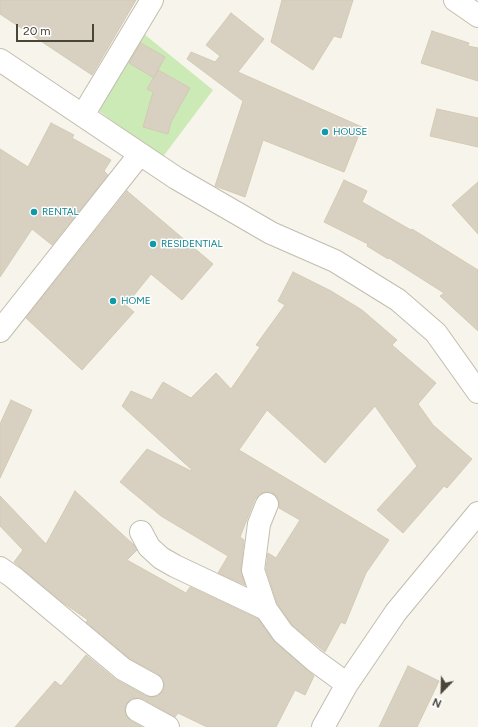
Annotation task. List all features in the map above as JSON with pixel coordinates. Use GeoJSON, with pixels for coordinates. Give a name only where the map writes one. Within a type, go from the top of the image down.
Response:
{"type":"FeatureCollection","features":[{"type":"Feature","properties":{"kind":"street"},"geometry":{"type":"LineString","coordinates":[[83,115],[152,0]]}},
{"type":"Feature","properties":{"kind":"street"},"geometry":{"type":"LineString","coordinates":[[455,0],[478,16]]}},
{"type":"Feature","properties":{"kind":"street"},"geometry":{"type":"LineString","coordinates":[[0,60],[176,178],[271,232],[335,261],[398,300],[436,333],[478,392]]}},
{"type":"Feature","properties":{"kind":"street"},"geometry":{"type":"LineString","coordinates":[[0,331],[140,154]]}},
{"type":"Feature","properties":{"kind":"street"},"geometry":{"type":"LineString","coordinates":[[267,504],[259,524],[253,570],[266,609],[283,633],[314,660],[347,684]]}},
{"type":"Feature","properties":{"kind":"street"},"geometry":{"type":"LineString","coordinates":[[323,727],[347,684],[396,612],[478,513]]}},
{"type":"Feature","properties":{"kind":"street"},"geometry":{"type":"LineString","coordinates":[[141,532],[149,547],[162,558],[175,566],[266,609]]}},
{"type":"Feature","properties":{"kind":"street"},"geometry":{"type":"LineString","coordinates":[[0,568],[13,577],[123,669],[152,685]]}},
{"type":"Feature","properties":{"kind":"street"},"geometry":{"type":"LineString","coordinates":[[137,710],[168,727]]}},
{"type":"Feature","properties":{"kind":"green space"},"geometry":{"type":"Polygon","coordinates":[[[144,34],[213,90],[162,158],[95,108],[144,34]]]}},
{"type":"Feature","properties":{"kind":"building"},"geometry":{"type":"Polygon","coordinates":[[[0,0],[136,0],[92,75],[0,14],[0,0]]]}},
{"type":"Feature","properties":{"kind":"building"},"geometry":{"type":"Polygon","coordinates":[[[282,0],[353,0],[341,38],[334,36],[313,70],[271,42],[282,0]]]}},
{"type":"Feature","properties":{"kind":"building"},"geometry":{"type":"Polygon","coordinates":[[[231,13],[264,39],[238,72],[362,127],[344,172],[263,140],[245,197],[215,186],[243,101],[187,59],[191,52],[215,62],[220,56],[206,45],[231,13]]]}},
{"type":"Feature","properties":{"kind":"building"},"geometry":{"type":"Polygon","coordinates":[[[432,31],[469,43],[468,46],[478,48],[478,81],[421,63],[432,31]]]}},
{"type":"Feature","properties":{"kind":"building"},"geometry":{"type":"Polygon","coordinates":[[[141,43],[165,57],[154,78],[129,63],[141,43]]]}},
{"type":"Feature","properties":{"kind":"building"},"geometry":{"type":"Polygon","coordinates":[[[158,70],[190,88],[171,122],[168,134],[143,127],[153,92],[147,89],[158,70]]]}},
{"type":"Feature","properties":{"kind":"building"},"geometry":{"type":"Polygon","coordinates":[[[437,109],[478,118],[478,147],[430,136],[437,109]]]}},
{"type":"Feature","properties":{"kind":"building"},"geometry":{"type":"Polygon","coordinates":[[[51,123],[74,135],[72,138],[111,160],[104,171],[108,175],[52,245],[32,229],[0,277],[0,149],[28,167],[51,123]]]}},
{"type":"Feature","properties":{"kind":"building"},"geometry":{"type":"Polygon","coordinates":[[[344,180],[367,191],[362,202],[411,230],[412,229],[478,270],[478,331],[440,296],[444,293],[389,258],[388,259],[367,246],[368,244],[324,222],[344,180]]]}},
{"type":"Feature","properties":{"kind":"building"},"geometry":{"type":"Polygon","coordinates":[[[478,182],[478,234],[452,205],[478,182]]]}},
{"type":"Feature","properties":{"kind":"building"},"geometry":{"type":"Polygon","coordinates":[[[127,191],[213,264],[182,300],[151,274],[126,305],[134,312],[82,370],[26,318],[127,191]]]}},
{"type":"Feature","properties":{"kind":"building"},"geometry":{"type":"Polygon","coordinates":[[[293,272],[331,291],[362,310],[397,340],[392,345],[436,383],[418,404],[433,425],[472,459],[447,488],[444,486],[403,533],[377,510],[417,466],[375,406],[325,463],[267,410],[239,450],[389,540],[366,573],[345,624],[341,622],[325,652],[292,625],[277,603],[266,569],[268,553],[276,558],[300,520],[279,508],[277,496],[271,492],[259,494],[255,499],[240,537],[244,540],[241,569],[245,585],[218,573],[228,556],[161,516],[120,482],[147,449],[191,471],[192,470],[122,406],[131,391],[152,400],[163,382],[191,398],[216,373],[231,389],[260,347],[256,345],[285,305],[278,301],[293,272]]]}},
{"type":"Feature","properties":{"kind":"building"},"geometry":{"type":"Polygon","coordinates":[[[11,400],[32,410],[0,478],[0,424],[11,400]]]}},
{"type":"Feature","properties":{"kind":"building"},"geometry":{"type":"Polygon","coordinates":[[[75,491],[134,545],[137,550],[127,560],[186,593],[190,587],[258,619],[275,642],[314,676],[305,695],[295,690],[276,727],[207,727],[178,713],[175,717],[143,699],[137,698],[131,699],[126,704],[125,711],[127,717],[131,721],[142,727],[15,727],[55,681],[61,686],[86,655],[115,679],[146,696],[158,696],[163,691],[163,679],[158,674],[130,659],[86,622],[88,620],[62,602],[14,562],[23,550],[0,526],[0,496],[46,544],[75,491]]]}},
{"type":"Feature","properties":{"kind":"building"},"geometry":{"type":"Polygon","coordinates":[[[408,666],[439,681],[417,727],[379,727],[408,666]]]}},
{"type":"Feature","properties":{"kind":"place","name":"HOUSE"},"geometry":{"type":"Point","coordinates":[325,132]}},
{"type":"Feature","properties":{"kind":"place","name":"RENTAL"},"geometry":{"type":"Point","coordinates":[34,212]}},
{"type":"Feature","properties":{"kind":"place","name":"RESIDENTIAL"},"geometry":{"type":"Point","coordinates":[153,244]}},
{"type":"Feature","properties":{"kind":"place","name":"HOME"},"geometry":{"type":"Point","coordinates":[113,301]}}]}
